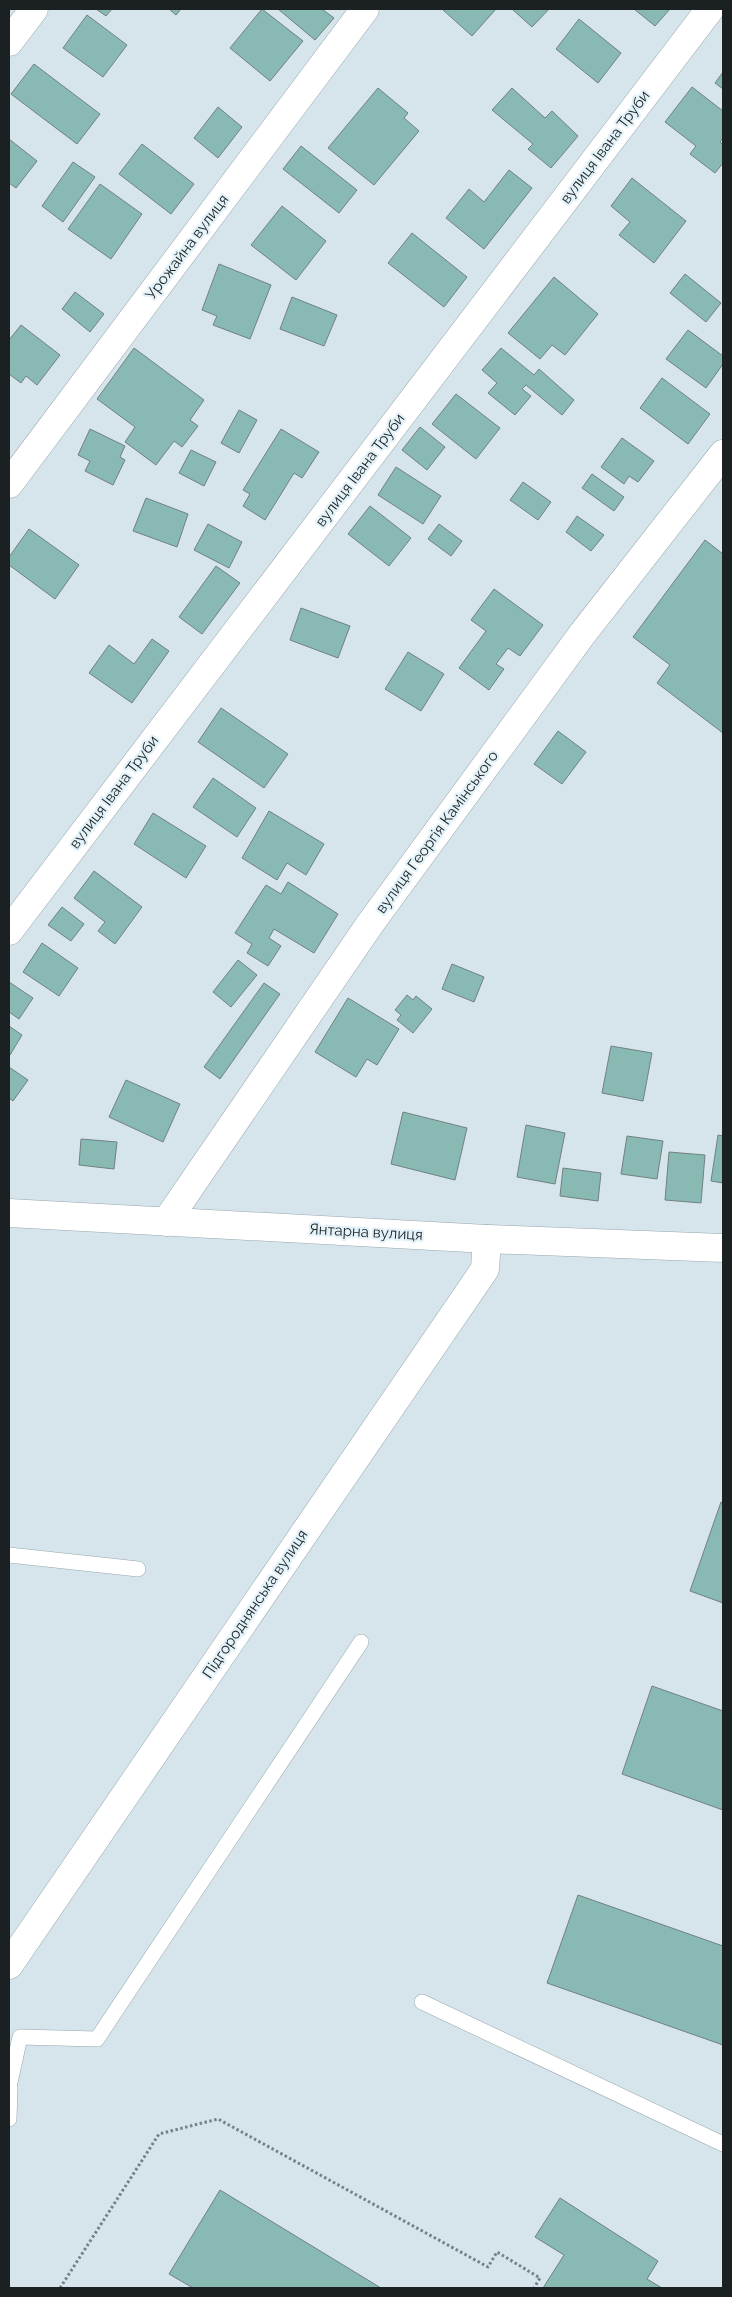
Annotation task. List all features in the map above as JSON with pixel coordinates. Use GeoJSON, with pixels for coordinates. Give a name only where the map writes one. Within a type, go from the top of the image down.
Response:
{"type":"FeatureCollection","features":[{"type":"Feature","properties":{"kind":"street"},"geometry":{"type":"LineString","coordinates":[[9,42],[34,9]]}},
{"type":"Feature","properties":{"kind":"street","name":"Урожайна вулиця"},"geometry":{"type":"LineString","coordinates":[[9,484],[365,9]]}},
{"type":"Feature","properties":{"kind":"street","name":"вулиця Івана Труби"},"geometry":{"type":"LineString","coordinates":[[9,931],[710,9]]}},
{"type":"Feature","properties":{"kind":"street","name":"вулиця Георгія Камінського"},"geometry":{"type":"LineString","coordinates":[[166,1222],[370,924],[582,634],[723,454]]}},
{"type":"Feature","properties":{"kind":"street","name":"Янтарна вулиця"},"geometry":{"type":"LineString","coordinates":[[9,1213],[487,1239],[723,1248]]}},
{"type":"Feature","properties":{"kind":"street","name":"Підгороднянська вулиця"},"geometry":{"type":"LineString","coordinates":[[9,1965],[485,1269],[487,1239]]}},
{"type":"Feature","properties":{"kind":"lane"},"geometry":{"type":"LineString","coordinates":[[9,1555],[138,1570]]}},
{"type":"Feature","properties":{"kind":"lane"},"geometry":{"type":"LineString","coordinates":[[9,2119],[9,2087],[20,2037],[97,2039],[361,1642]]}},
{"type":"Feature","properties":{"kind":"lane"},"geometry":{"type":"LineString","coordinates":[[422,2002],[723,2144]]}},
{"type":"Feature","properties":{"kind":"path"},"geometry":{"type":"LineString","coordinates":[[60,2288],[159,2134],[218,2119],[488,2267],[497,2252],[540,2278],[534,2288]]}},
{"type":"Feature","properties":{"kind":"building"},"geometry":{"type":"Polygon","coordinates":[[[96,9],[112,9],[106,16],[96,9]]]}},
{"type":"Feature","properties":{"kind":"building"},"geometry":{"type":"Polygon","coordinates":[[[169,9],[181,9],[176,15],[169,9]]]}},
{"type":"Feature","properties":{"kind":"building"},"geometry":{"type":"Polygon","coordinates":[[[262,9],[303,41],[270,81],[230,48],[262,9]]]}},
{"type":"Feature","properties":{"kind":"building"},"geometry":{"type":"Polygon","coordinates":[[[278,9],[322,9],[334,18],[315,40],[278,9]]]}},
{"type":"Feature","properties":{"kind":"building"},"geometry":{"type":"Polygon","coordinates":[[[442,9],[496,9],[472,36],[442,9]]]}},
{"type":"Feature","properties":{"kind":"building"},"geometry":{"type":"Polygon","coordinates":[[[512,9],[549,9],[532,27],[512,9]]]}},
{"type":"Feature","properties":{"kind":"building"},"geometry":{"type":"Polygon","coordinates":[[[634,9],[670,9],[655,26],[634,9]]]}},
{"type":"Feature","properties":{"kind":"building"},"geometry":{"type":"Polygon","coordinates":[[[87,15],[127,45],[103,77],[63,48],[87,15]]]}},
{"type":"Feature","properties":{"kind":"building"},"geometry":{"type":"Polygon","coordinates":[[[579,19],[621,53],[598,83],[556,49],[579,19]]]}},
{"type":"Feature","properties":{"kind":"building"},"geometry":{"type":"Polygon","coordinates":[[[34,64],[100,114],[77,144],[11,94],[34,64]]]}},
{"type":"Feature","properties":{"kind":"building"},"geometry":{"type":"Polygon","coordinates":[[[723,72],[723,89],[715,83],[723,72]]]}},
{"type":"Feature","properties":{"kind":"building"},"geometry":{"type":"Polygon","coordinates":[[[692,87],[723,111],[723,138],[720,142],[723,145],[723,163],[715,173],[690,154],[696,146],[665,122],[692,87]]]}},
{"type":"Feature","properties":{"kind":"building"},"geometry":{"type":"Polygon","coordinates":[[[378,88],[408,113],[404,118],[419,131],[374,185],[328,148],[378,88]]]}},
{"type":"Feature","properties":{"kind":"building"},"geometry":{"type":"Polygon","coordinates":[[[512,88],[545,118],[552,111],[578,136],[551,168],[528,149],[533,144],[492,110],[512,88]]]}},
{"type":"Feature","properties":{"kind":"building"},"geometry":{"type":"Polygon","coordinates":[[[218,107],[242,127],[218,158],[194,138],[218,107]]]}},
{"type":"Feature","properties":{"kind":"building"},"geometry":{"type":"Polygon","coordinates":[[[9,139],[37,161],[16,188],[9,183],[9,139]]]}},
{"type":"Feature","properties":{"kind":"building"},"geometry":{"type":"Polygon","coordinates":[[[142,144],[194,184],[171,214],[119,174],[142,144]]]}},
{"type":"Feature","properties":{"kind":"building"},"geometry":{"type":"Polygon","coordinates":[[[301,146],[357,190],[339,213],[283,169],[301,146]]]}},
{"type":"Feature","properties":{"kind":"building"},"geometry":{"type":"Polygon","coordinates":[[[73,162],[95,177],[63,222],[42,206],[73,162]]]}},
{"type":"Feature","properties":{"kind":"building"},"geometry":{"type":"Polygon","coordinates":[[[509,170],[532,188],[484,249],[446,218],[469,189],[484,202],[509,170]]]}},
{"type":"Feature","properties":{"kind":"building"},"geometry":{"type":"Polygon","coordinates":[[[632,178],[686,221],[654,263],[619,235],[630,222],[611,206],[632,178]]]}},
{"type":"Feature","properties":{"kind":"building"},"geometry":{"type":"Polygon","coordinates":[[[100,184],[142,214],[111,259],[68,229],[100,184]]]}},
{"type":"Feature","properties":{"kind":"building"},"geometry":{"type":"Polygon","coordinates":[[[282,206],[326,241],[296,280],[251,245],[282,206]]]}},
{"type":"Feature","properties":{"kind":"building"},"geometry":{"type":"Polygon","coordinates":[[[412,233],[467,277],[444,307],[388,263],[412,233]]]}},
{"type":"Feature","properties":{"kind":"building"},"geometry":{"type":"Polygon","coordinates":[[[219,264],[271,285],[250,339],[213,325],[217,316],[202,310],[219,264]]]}},
{"type":"Feature","properties":{"kind":"building"},"geometry":{"type":"Polygon","coordinates":[[[685,274],[721,303],[706,322],[670,293],[685,274]]]}},
{"type":"Feature","properties":{"kind":"building"},"geometry":{"type":"Polygon","coordinates":[[[554,277],[598,314],[565,355],[552,345],[540,359],[508,333],[554,277]]]}},
{"type":"Feature","properties":{"kind":"building"},"geometry":{"type":"Polygon","coordinates":[[[75,292],[104,314],[90,332],[62,309],[75,292]]]}},
{"type":"Feature","properties":{"kind":"building"},"geometry":{"type":"Polygon","coordinates":[[[292,297],[337,315],[324,346],[280,329],[292,297]]]}},
{"type":"Feature","properties":{"kind":"building"},"geometry":{"type":"Polygon","coordinates":[[[21,325],[60,355],[37,385],[26,376],[21,383],[9,374],[9,340],[21,325]]]}},
{"type":"Feature","properties":{"kind":"building"},"geometry":{"type":"Polygon","coordinates":[[[688,330],[723,356],[723,364],[706,388],[666,359],[688,330]]]}},
{"type":"Feature","properties":{"kind":"building"},"geometry":{"type":"Polygon","coordinates":[[[134,348],[204,400],[190,420],[198,426],[182,447],[174,441],[156,465],[125,442],[135,427],[97,399],[134,348]]]}},
{"type":"Feature","properties":{"kind":"building"},"geometry":{"type":"Polygon","coordinates":[[[501,348],[534,375],[539,369],[574,400],[562,415],[526,385],[522,389],[531,396],[515,415],[488,393],[497,383],[482,370],[501,348]]]}},
{"type":"Feature","properties":{"kind":"building"},"geometry":{"type":"Polygon","coordinates":[[[662,378],[710,414],[688,444],[640,408],[662,378]]]}},
{"type":"Feature","properties":{"kind":"building"},"geometry":{"type":"Polygon","coordinates":[[[456,394],[500,428],[476,459],[432,424],[456,394]]]}},
{"type":"Feature","properties":{"kind":"building"},"geometry":{"type":"Polygon","coordinates":[[[239,410],[257,420],[239,453],[221,443],[239,410]]]}},
{"type":"Feature","properties":{"kind":"building"},"geometry":{"type":"Polygon","coordinates":[[[420,427],[445,447],[427,470],[402,450],[420,427]]]}},
{"type":"Feature","properties":{"kind":"building"},"geometry":{"type":"Polygon","coordinates":[[[90,429],[125,446],[120,457],[125,460],[113,485],[85,471],[90,461],[78,455],[90,429]]]}},
{"type":"Feature","properties":{"kind":"building"},"geometry":{"type":"Polygon","coordinates":[[[281,429],[319,452],[302,478],[294,473],[265,520],[243,506],[250,494],[243,490],[281,429]]]}},
{"type":"Feature","properties":{"kind":"building"},"geometry":{"type":"Polygon","coordinates":[[[622,438],[654,461],[638,482],[629,476],[624,484],[601,467],[622,438]]]}},
{"type":"Feature","properties":{"kind":"building"},"geometry":{"type":"Polygon","coordinates":[[[191,450],[216,462],[204,486],[179,473],[191,450]]]}},
{"type":"Feature","properties":{"kind":"building"},"geometry":{"type":"Polygon","coordinates":[[[396,467],[441,496],[423,524],[378,495],[396,467]]]}},
{"type":"Feature","properties":{"kind":"building"},"geometry":{"type":"Polygon","coordinates":[[[592,474],[624,497],[614,511],[582,488],[592,474]]]}},
{"type":"Feature","properties":{"kind":"building"},"geometry":{"type":"Polygon","coordinates":[[[523,482],[551,502],[538,520],[510,500],[523,482]]]}},
{"type":"Feature","properties":{"kind":"building"},"geometry":{"type":"Polygon","coordinates":[[[146,498],[188,514],[177,547],[133,531],[146,498]]]}},
{"type":"Feature","properties":{"kind":"building"},"geometry":{"type":"Polygon","coordinates":[[[370,506],[411,538],[389,566],[348,534],[370,506]]]}},
{"type":"Feature","properties":{"kind":"building"},"geometry":{"type":"Polygon","coordinates":[[[577,516],[604,535],[591,551],[566,532],[577,516]]]}},
{"type":"Feature","properties":{"kind":"building"},"geometry":{"type":"Polygon","coordinates":[[[208,524],[242,542],[229,568],[194,550],[208,524]]]}},
{"type":"Feature","properties":{"kind":"building"},"geometry":{"type":"Polygon","coordinates":[[[439,524],[462,541],[451,556],[428,539],[439,524]]]}},
{"type":"Feature","properties":{"kind":"building"},"geometry":{"type":"Polygon","coordinates":[[[29,529],[79,565],[55,599],[9,565],[9,557],[29,529]]]}},
{"type":"Feature","properties":{"kind":"building"},"geometry":{"type":"Polygon","coordinates":[[[705,540],[723,554],[723,733],[657,683],[670,665],[633,637],[705,540]]]}},
{"type":"Feature","properties":{"kind":"building"},"geometry":{"type":"Polygon","coordinates":[[[216,566],[240,583],[202,634],[179,617],[216,566]]]}},
{"type":"Feature","properties":{"kind":"building"},"geometry":{"type":"Polygon","coordinates":[[[494,589],[543,625],[520,656],[508,648],[496,664],[504,669],[489,690],[459,668],[486,631],[471,620],[494,589]]]}},
{"type":"Feature","properties":{"kind":"building"},"geometry":{"type":"Polygon","coordinates":[[[301,608],[350,626],[338,658],[290,640],[301,608]]]}},
{"type":"Feature","properties":{"kind":"building"},"geometry":{"type":"Polygon","coordinates":[[[152,639],[169,651],[132,703],[89,673],[109,645],[134,664],[152,639]]]}},
{"type":"Feature","properties":{"kind":"building"},"geometry":{"type":"Polygon","coordinates":[[[408,652],[444,674],[421,711],[385,689],[408,652]]]}},
{"type":"Feature","properties":{"kind":"building"},"geometry":{"type":"Polygon","coordinates":[[[221,708],[288,754],[264,788],[198,742],[221,708]]]}},
{"type":"Feature","properties":{"kind":"building"},"geometry":{"type":"Polygon","coordinates":[[[558,731],[586,752],[562,784],[534,764],[558,731]]]}},
{"type":"Feature","properties":{"kind":"building"},"geometry":{"type":"Polygon","coordinates":[[[213,778],[256,808],[237,837],[193,807],[213,778]]]}},
{"type":"Feature","properties":{"kind":"building"},"geometry":{"type":"Polygon","coordinates":[[[269,811],[324,844],[306,875],[287,863],[277,880],[242,858],[269,811]]]}},
{"type":"Feature","properties":{"kind":"building"},"geometry":{"type":"Polygon","coordinates":[[[153,813],[206,846],[186,878],[134,844],[153,813]]]}},
{"type":"Feature","properties":{"kind":"building"},"geometry":{"type":"Polygon","coordinates":[[[94,871],[142,907],[115,944],[98,931],[105,922],[74,898],[94,871]]]}},
{"type":"Feature","properties":{"kind":"building"},"geometry":{"type":"Polygon","coordinates":[[[288,882],[338,914],[314,953],[274,929],[269,938],[281,946],[268,966],[247,953],[252,944],[235,933],[266,885],[281,894],[288,882]]]}},
{"type":"Feature","properties":{"kind":"building"},"geometry":{"type":"Polygon","coordinates":[[[62,907],[84,924],[71,941],[48,925],[62,907]]]}},
{"type":"Feature","properties":{"kind":"building"},"geometry":{"type":"Polygon","coordinates":[[[42,943],[78,968],[59,996],[23,972],[42,943]]]}},
{"type":"Feature","properties":{"kind":"building"},"geometry":{"type":"Polygon","coordinates":[[[238,960],[257,975],[231,1007],[213,992],[238,960]]]}},
{"type":"Feature","properties":{"kind":"building"},"geometry":{"type":"Polygon","coordinates":[[[452,964],[484,977],[474,1002],[442,989],[452,964]]]}},
{"type":"Feature","properties":{"kind":"building"},"geometry":{"type":"Polygon","coordinates":[[[9,982],[33,998],[19,1019],[9,1012],[9,982]]]}},
{"type":"Feature","properties":{"kind":"building"},"geometry":{"type":"Polygon","coordinates":[[[264,983],[280,994],[220,1079],[204,1067],[264,983]]]}},
{"type":"Feature","properties":{"kind":"building"},"geometry":{"type":"Polygon","coordinates":[[[407,995],[413,1000],[416,996],[432,1009],[413,1033],[397,1020],[401,1015],[395,1010],[407,995]]]}},
{"type":"Feature","properties":{"kind":"building"},"geometry":{"type":"Polygon","coordinates":[[[348,998],[399,1029],[377,1065],[367,1059],[356,1077],[315,1052],[348,998]]]}},
{"type":"Feature","properties":{"kind":"building"},"geometry":{"type":"Polygon","coordinates":[[[9,1026],[22,1035],[10,1055],[9,1054],[9,1026]]]}},
{"type":"Feature","properties":{"kind":"building"},"geometry":{"type":"Polygon","coordinates":[[[611,1046],[652,1053],[643,1101],[602,1093],[611,1046]]]}},
{"type":"Feature","properties":{"kind":"building"},"geometry":{"type":"Polygon","coordinates":[[[9,1067],[28,1080],[13,1101],[9,1098],[9,1067]]]}},
{"type":"Feature","properties":{"kind":"building"},"geometry":{"type":"Polygon","coordinates":[[[126,1080],[180,1104],[163,1142],[109,1117],[126,1080]]]}},
{"type":"Feature","properties":{"kind":"building"},"geometry":{"type":"Polygon","coordinates":[[[403,1112],[467,1128],[455,1180],[391,1164],[403,1112]]]}},
{"type":"Feature","properties":{"kind":"building"},"geometry":{"type":"Polygon","coordinates":[[[526,1125],[565,1133],[555,1184],[517,1177],[526,1125]]]}},
{"type":"Feature","properties":{"kind":"building"},"geometry":{"type":"Polygon","coordinates":[[[718,1135],[723,1136],[723,1183],[711,1181],[718,1135]]]}},
{"type":"Feature","properties":{"kind":"building"},"geometry":{"type":"Polygon","coordinates":[[[627,1136],[663,1141],[657,1179],[621,1174],[627,1136]]]}},
{"type":"Feature","properties":{"kind":"building"},"geometry":{"type":"Polygon","coordinates":[[[81,1139],[117,1142],[114,1169],[79,1165],[81,1139]]]}},
{"type":"Feature","properties":{"kind":"building"},"geometry":{"type":"Polygon","coordinates":[[[669,1152],[705,1155],[701,1203],[665,1200],[669,1152]]]}},
{"type":"Feature","properties":{"kind":"building"},"geometry":{"type":"Polygon","coordinates":[[[563,1168],[601,1173],[598,1201],[560,1196],[563,1168]]]}},
{"type":"Feature","properties":{"kind":"building"},"geometry":{"type":"Polygon","coordinates":[[[721,1502],[723,1503],[723,1603],[690,1591],[721,1502]]]}},
{"type":"Feature","properties":{"kind":"building"},"geometry":{"type":"Polygon","coordinates":[[[652,1686],[723,1711],[723,1810],[622,1774],[652,1686]]]}},
{"type":"Feature","properties":{"kind":"building"},"geometry":{"type":"Polygon","coordinates":[[[578,1895],[723,1946],[723,2045],[547,1983],[578,1895]]]}},
{"type":"Feature","properties":{"kind":"building"},"geometry":{"type":"Polygon","coordinates":[[[220,2190],[381,2288],[193,2288],[169,2274],[220,2190]]]}},
{"type":"Feature","properties":{"kind":"building"},"geometry":{"type":"Polygon","coordinates":[[[560,2198],[658,2261],[647,2279],[662,2288],[543,2288],[564,2255],[535,2237],[560,2198]]]}}]}
